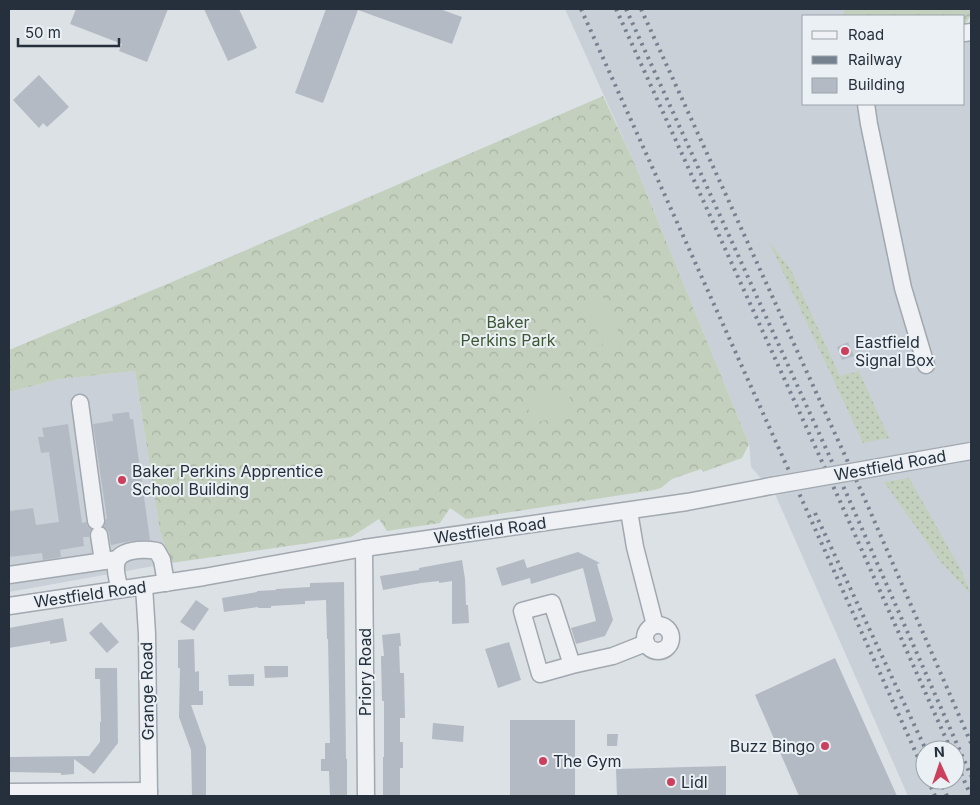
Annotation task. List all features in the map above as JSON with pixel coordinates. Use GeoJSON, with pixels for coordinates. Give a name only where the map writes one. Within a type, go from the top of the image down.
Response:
{"type":"FeatureCollection","features":[{"type":"Feature","properties":{"kind":"street"},"geometry":{"type":"LineString","coordinates":[[866,105],[868,124],[903,288],[926,365]]}},
{"type":"Feature","properties":{"kind":"street"},"geometry":{"type":"LineString","coordinates":[[80,402],[97,528],[110,560],[116,566],[120,589]]}},
{"type":"Feature","properties":{"kind":"street","name":"Westfield Road"},"geometry":{"type":"LineString","coordinates":[[9,606],[204,577],[364,548],[687,502],[971,451]]}},
{"type":"Feature","properties":{"kind":"street"},"geometry":{"type":"LineString","coordinates":[[629,511],[634,547],[655,625]]}},
{"type":"Feature","properties":{"kind":"street","name":"Priory Road"},"geometry":{"type":"LineString","coordinates":[[364,548],[366,796]]}},
{"type":"Feature","properties":{"kind":"street"},"geometry":{"type":"LineString","coordinates":[[9,575],[110,560],[126,553],[144,549],[157,551],[162,560],[166,582]]}},
{"type":"Feature","properties":{"kind":"street","name":"Grange Road"},"geometry":{"type":"LineString","coordinates":[[144,586],[147,634],[149,794]]}},
{"type":"Feature","properties":{"kind":"street"},"geometry":{"type":"LineString","coordinates":[[661,625],[669,629],[672,637],[671,642],[666,648],[658,651],[651,649],[646,644],[645,635],[649,628],[661,625]]}},
{"type":"Feature","properties":{"kind":"street"},"geometry":{"type":"LineString","coordinates":[[572,665],[613,656],[646,644]]}},
{"type":"Feature","properties":{"kind":"street"},"geometry":{"type":"LineString","coordinates":[[9,792],[149,794]]}},
{"type":"Feature","properties":{"kind":"shaded area"},"geometry":{"type":"Polygon","coordinates":[[[565,9],[843,9],[844,15],[802,15],[802,105],[965,105],[965,24],[971,31],[971,796],[908,796],[775,494],[751,467],[749,444],[633,160],[565,9]]]}},
{"type":"Feature","properties":{"kind":"shaded area"},"geometry":{"type":"Polygon","coordinates":[[[135,371],[160,532],[171,563],[9,592],[9,392],[60,379],[135,371]]]}},
{"type":"Feature","properties":{"kind":"green space"},"geometry":{"type":"Polygon","coordinates":[[[843,9],[971,9],[971,15],[965,24],[965,15],[844,15],[843,9]]]}},
{"type":"Feature","properties":{"kind":"green space","name":"Baker Perkins Park"},"geometry":{"type":"Polygon","coordinates":[[[603,96],[633,160],[749,444],[742,458],[703,472],[701,469],[672,479],[661,488],[654,490],[466,519],[450,508],[440,523],[387,531],[379,519],[351,537],[171,563],[160,532],[135,371],[60,379],[9,392],[9,350],[172,282],[603,96]]]}},
{"type":"Feature","properties":{"kind":"green space"},"geometry":{"type":"Polygon","coordinates":[[[768,240],[791,270],[840,376],[859,371],[889,438],[863,443],[768,240]]]}},
{"type":"Feature","properties":{"kind":"green space"},"geometry":{"type":"Polygon","coordinates":[[[603,297],[625,346],[607,354],[585,305],[603,297]]]}},
{"type":"Feature","properties":{"kind":"green space"},"geometry":{"type":"Polygon","coordinates":[[[568,389],[573,415],[531,423],[526,396],[568,389]]]}},
{"type":"Feature","properties":{"kind":"green space"},"geometry":{"type":"Polygon","coordinates":[[[909,478],[961,570],[971,595],[940,561],[884,482],[909,478]]]}},
{"type":"Feature","properties":{"kind":"building"},"geometry":{"type":"Polygon","coordinates":[[[76,9],[168,9],[147,62],[119,51],[122,44],[70,24],[76,9]]]}},
{"type":"Feature","properties":{"kind":"building"},"geometry":{"type":"Polygon","coordinates":[[[204,9],[239,9],[257,48],[228,61],[204,9]]]}},
{"type":"Feature","properties":{"kind":"building"},"geometry":{"type":"Polygon","coordinates":[[[326,9],[440,9],[462,17],[452,44],[358,10],[323,103],[295,93],[326,9]]]}},
{"type":"Feature","properties":{"kind":"building"},"geometry":{"type":"Polygon","coordinates":[[[39,75],[69,107],[47,127],[43,123],[39,128],[13,100],[39,75]]]}},
{"type":"Feature","properties":{"kind":"building","name":"Eastfield Signal Box"},"geometry":{"type":"Polygon","coordinates":[[[848,342],[854,356],[842,360],[837,347],[848,342]]]}},
{"type":"Feature","properties":{"kind":"building"},"geometry":{"type":"Polygon","coordinates":[[[129,412],[130,419],[133,419],[150,540],[111,545],[109,533],[104,527],[107,519],[93,424],[113,421],[112,414],[129,412]]]}},
{"type":"Feature","properties":{"kind":"building"},"geometry":{"type":"Polygon","coordinates":[[[68,424],[82,523],[86,522],[91,529],[89,537],[83,537],[84,546],[60,550],[61,557],[43,560],[42,553],[9,557],[9,511],[33,508],[36,525],[59,522],[49,452],[41,453],[38,437],[44,437],[42,428],[68,424]]]}},
{"type":"Feature","properties":{"kind":"building"},"geometry":{"type":"Polygon","coordinates":[[[578,552],[600,563],[597,564],[613,620],[605,636],[576,644],[571,628],[596,621],[583,568],[531,584],[530,578],[502,586],[496,568],[524,559],[527,568],[578,552]]]}},
{"type":"Feature","properties":{"kind":"building"},"geometry":{"type":"Polygon","coordinates":[[[462,560],[469,623],[452,624],[452,581],[421,583],[383,590],[380,576],[419,570],[419,568],[462,560]]]}},
{"type":"Feature","properties":{"kind":"building"},"geometry":{"type":"Polygon","coordinates":[[[344,582],[347,796],[330,796],[329,771],[321,771],[321,759],[325,759],[325,743],[330,743],[326,600],[305,601],[305,604],[271,606],[271,608],[258,607],[224,612],[222,598],[257,591],[310,587],[310,583],[344,582]]]}},
{"type":"Feature","properties":{"kind":"building"},"geometry":{"type":"Polygon","coordinates":[[[196,600],[209,609],[194,631],[180,622],[196,600]]]}},
{"type":"Feature","properties":{"kind":"building"},"geometry":{"type":"Polygon","coordinates":[[[63,618],[67,641],[50,644],[50,641],[9,648],[9,628],[63,618]]]}},
{"type":"Feature","properties":{"kind":"building"},"geometry":{"type":"Polygon","coordinates":[[[101,622],[119,642],[107,653],[89,633],[101,622]]]}},
{"type":"Feature","properties":{"kind":"building"},"geometry":{"type":"Polygon","coordinates":[[[400,633],[400,673],[404,673],[405,718],[400,718],[400,742],[403,742],[403,768],[400,768],[400,796],[383,796],[384,701],[382,701],[381,656],[384,656],[382,635],[400,633]]]}},
{"type":"Feature","properties":{"kind":"building"},"geometry":{"type":"Polygon","coordinates":[[[194,639],[195,672],[199,671],[199,691],[203,691],[203,705],[191,705],[206,747],[206,796],[192,796],[191,750],[179,717],[180,668],[178,668],[178,640],[194,639]]]}},
{"type":"Feature","properties":{"kind":"building"},"geometry":{"type":"Polygon","coordinates":[[[509,642],[521,680],[498,688],[485,649],[509,642]]]}},
{"type":"Feature","properties":{"kind":"building","name":"Buzz Bingo"},"geometry":{"type":"Polygon","coordinates":[[[835,658],[897,796],[799,796],[755,695],[835,658]]]}},
{"type":"Feature","properties":{"kind":"building"},"geometry":{"type":"Polygon","coordinates":[[[264,666],[288,666],[288,677],[265,678],[264,666]]]}},
{"type":"Feature","properties":{"kind":"building"},"geometry":{"type":"Polygon","coordinates":[[[95,668],[117,668],[118,743],[94,774],[74,759],[74,774],[9,772],[9,757],[89,756],[100,742],[100,679],[95,679],[95,668]]]}},
{"type":"Feature","properties":{"kind":"building"},"geometry":{"type":"Polygon","coordinates":[[[254,674],[254,686],[229,686],[228,675],[254,674]]]}},
{"type":"Feature","properties":{"kind":"building","name":"The Gym"},"geometry":{"type":"Polygon","coordinates":[[[510,720],[575,720],[575,796],[510,796],[510,720]]]}},
{"type":"Feature","properties":{"kind":"building"},"geometry":{"type":"Polygon","coordinates":[[[433,723],[464,726],[463,742],[432,739],[433,723]]]}},
{"type":"Feature","properties":{"kind":"building"},"geometry":{"type":"Polygon","coordinates":[[[607,734],[618,734],[617,746],[607,746],[607,734]]]}},
{"type":"Feature","properties":{"kind":"building","name":"Lidl"},"geometry":{"type":"Polygon","coordinates":[[[726,766],[726,796],[617,796],[616,769],[726,766]]]}},
{"type":"Feature","properties":{"kind":"railway"},"geometry":{"type":"LineString","coordinates":[[581,9],[915,751]]}},
{"type":"Feature","properties":{"kind":"railway"},"geometry":{"type":"LineString","coordinates":[[616,9],[947,740]]}},
{"type":"Feature","properties":{"kind":"railway"},"geometry":{"type":"LineString","coordinates":[[626,9],[848,497],[971,776]]}},
{"type":"Feature","properties":{"kind":"railway"},"geometry":{"type":"LineString","coordinates":[[641,9],[863,495],[971,743]]}},
{"type":"Feature","properties":{"kind":"railway"},"geometry":{"type":"LineString","coordinates":[[815,513],[921,740]]}},
{"type":"Feature","properties":{"kind":"railway"},"geometry":{"type":"LineString","coordinates":[[965,782],[971,796]]}},
{"type":"Feature","properties":{"kind":"railway"},"geometry":{"type":"LineString","coordinates":[[932,790],[935,796]]}},
{"type":"Feature","properties":{"kind":"railway"},"geometry":{"type":"LineString","coordinates":[[944,790],[947,796]]}},
{"type":"Feature","properties":{"kind":"place","name":"Eastfield Signal Box"},"geometry":{"type":"Point","coordinates":[845,351]}},
{"type":"Feature","properties":{"kind":"place","name":"Baker Perkins Apprentice School Building"},"geometry":{"type":"Point","coordinates":[122,480]}},
{"type":"Feature","properties":{"kind":"place","name":"Buzz Bingo"},"geometry":{"type":"Point","coordinates":[825,746]}},
{"type":"Feature","properties":{"kind":"place","name":"The Gym"},"geometry":{"type":"Point","coordinates":[543,761]}},
{"type":"Feature","properties":{"kind":"place","name":"Lidl"},"geometry":{"type":"Point","coordinates":[671,782]}}]}
